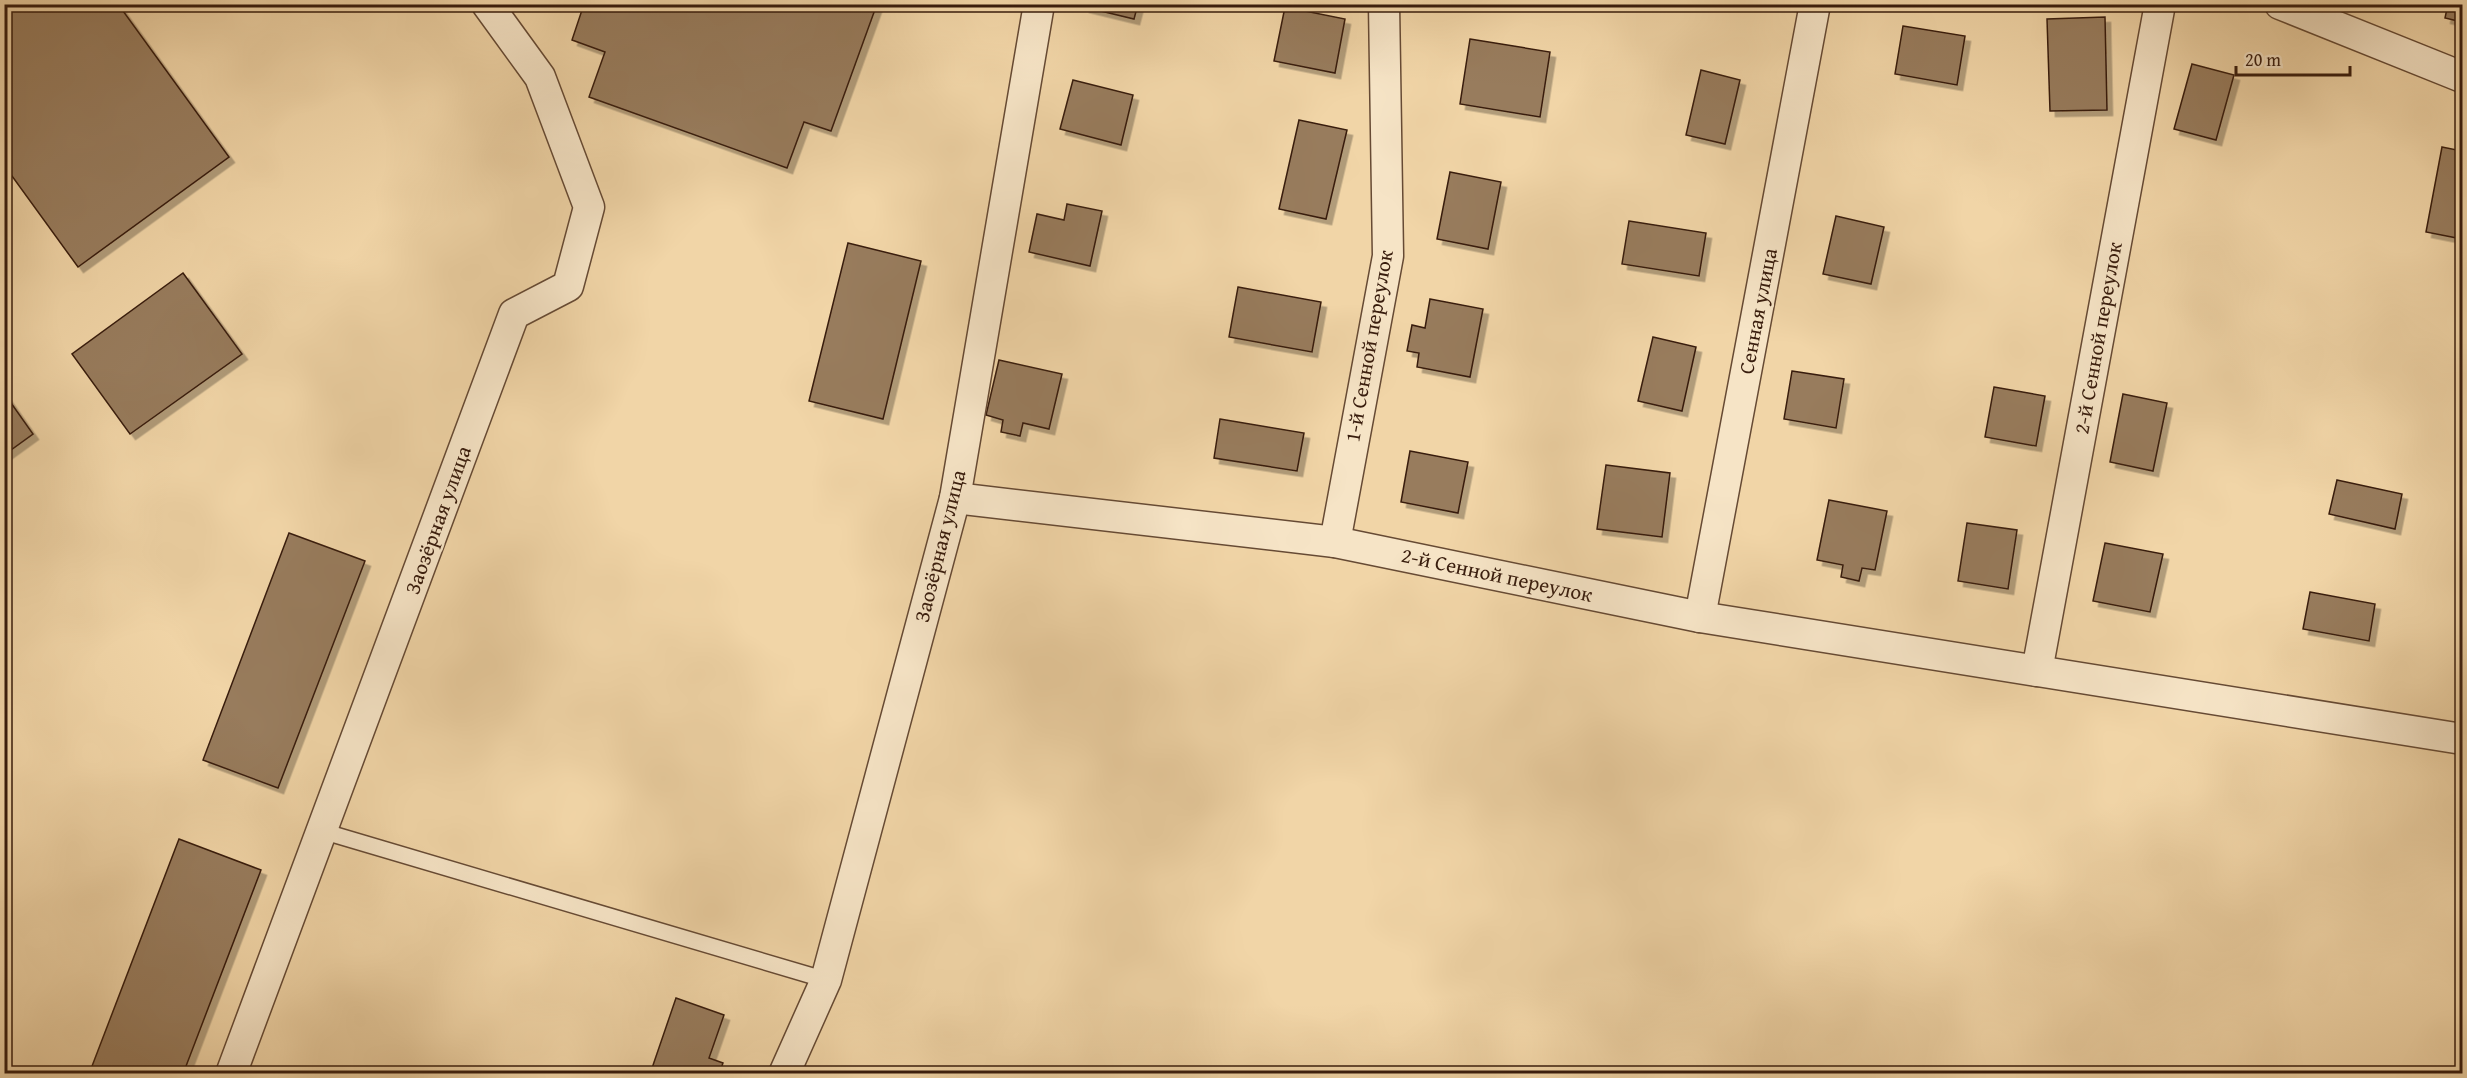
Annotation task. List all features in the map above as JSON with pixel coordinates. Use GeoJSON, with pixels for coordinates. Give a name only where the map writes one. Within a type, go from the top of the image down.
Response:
{"type":"FeatureCollection","features":[{"type":"Feature","properties":{"kind":"street","name":"Заозёрная улица"},"geometry":{"type":"LineString","coordinates":[[231,1074],[514,314],[568,286],[589,207],[540,77],[487,4]]}},
{"type":"Feature","properties":{"kind":"street","name":"Заозёрная улица"},"geometry":{"type":"LineString","coordinates":[[784,1074],[826,980],[955,498],[1039,4]]}},
{"type":"Feature","properties":{"kind":"street","name":"1-й Сенной переулок"},"geometry":{"type":"LineString","coordinates":[[1335,542],[1388,256],[1384,4]]}},
{"type":"Feature","properties":{"kind":"street","name":"Сенная улица"},"geometry":{"type":"LineString","coordinates":[[1700,617],[1815,4]]}},
{"type":"Feature","properties":{"kind":"street","name":"2-й Сенной переулок"},"geometry":{"type":"LineString","coordinates":[[2037,671],[2160,4]]}},
{"type":"Feature","properties":{"kind":"street"},"geometry":{"type":"LineString","coordinates":[[2280,4],[2463,77]]}},
{"type":"Feature","properties":{"kind":"street","name":"2-й Сенной переулок"},"geometry":{"type":"LineString","coordinates":[[955,498],[1335,542],[1700,617],[2463,739]]}},
{"type":"Feature","properties":{"kind":"lane"},"geometry":{"type":"LineString","coordinates":[[322,831],[826,980]]}},
{"type":"Feature","properties":{"kind":"building"},"geometry":{"type":"Polygon","coordinates":[[[4,4],[118,4],[229,157],[78,267],[4,165],[4,4]]]}},
{"type":"Feature","properties":{"kind":"building"},"geometry":{"type":"Polygon","coordinates":[[[584,4],[877,4],[831,131],[804,122],[787,168],[589,97],[605,52],[572,40],[584,4]]]}},
{"type":"Feature","properties":{"kind":"building"},"geometry":{"type":"Polygon","coordinates":[[[1085,4],[1138,4],[1134,19],[1084,7],[1085,4]]]}},
{"type":"Feature","properties":{"kind":"building"},"geometry":{"type":"Polygon","coordinates":[[[2448,4],[2462,4],[2462,22],[2445,18],[2448,4]]]}},
{"type":"Feature","properties":{"kind":"building"},"geometry":{"type":"Polygon","coordinates":[[[1285,7],[1345,19],[1335,73],[1274,61],[1285,7]]]}},
{"type":"Feature","properties":{"kind":"building"},"geometry":{"type":"Polygon","coordinates":[[[2105,17],[2107,110],[2050,111],[2047,19],[2105,17]]]}},
{"type":"Feature","properties":{"kind":"building"},"geometry":{"type":"Polygon","coordinates":[[[1903,26],[1965,36],[1957,85],[1895,74],[1903,26]]]}},
{"type":"Feature","properties":{"kind":"building"},"geometry":{"type":"Polygon","coordinates":[[[1470,39],[1550,52],[1540,117],[1460,104],[1470,39]]]}},
{"type":"Feature","properties":{"kind":"building"},"geometry":{"type":"Polygon","coordinates":[[[2192,64],[2234,75],[2216,140],[2174,129],[2192,64]]]}},
{"type":"Feature","properties":{"kind":"building"},"geometry":{"type":"Polygon","coordinates":[[[1701,70],[1740,80],[1725,144],[1686,135],[1701,70]]]}},
{"type":"Feature","properties":{"kind":"building"},"geometry":{"type":"Polygon","coordinates":[[[1073,80],[1133,95],[1121,145],[1060,129],[1073,80]]]}},
{"type":"Feature","properties":{"kind":"building"},"geometry":{"type":"Polygon","coordinates":[[[1299,120],[1347,130],[1326,219],[1279,209],[1299,120]]]}},
{"type":"Feature","properties":{"kind":"building"},"geometry":{"type":"Polygon","coordinates":[[[2442,147],[2462,151],[2462,239],[2426,232],[2442,147]]]}},
{"type":"Feature","properties":{"kind":"building"},"geometry":{"type":"Polygon","coordinates":[[[1450,172],[1501,182],[1488,249],[1437,239],[1450,172]]]}},
{"type":"Feature","properties":{"kind":"building"},"geometry":{"type":"Polygon","coordinates":[[[1067,204],[1102,211],[1090,266],[1029,252],[1037,214],[1064,220],[1067,204]]]}},
{"type":"Feature","properties":{"kind":"building"},"geometry":{"type":"Polygon","coordinates":[[[1836,216],[1884,227],[1871,284],[1823,274],[1836,216]]]}},
{"type":"Feature","properties":{"kind":"building"},"geometry":{"type":"Polygon","coordinates":[[[1629,221],[1706,233],[1699,276],[1622,264],[1629,221]]]}},
{"type":"Feature","properties":{"kind":"building"},"geometry":{"type":"Polygon","coordinates":[[[848,243],[921,261],[883,419],[809,401],[848,243]]]}},
{"type":"Feature","properties":{"kind":"building"},"geometry":{"type":"Polygon","coordinates":[[[183,273],[242,354],[130,434],[72,354],[183,273]]]}},
{"type":"Feature","properties":{"kind":"building"},"geometry":{"type":"Polygon","coordinates":[[[1238,287],[1321,302],[1312,352],[1229,337],[1238,287]]]}},
{"type":"Feature","properties":{"kind":"building"},"geometry":{"type":"Polygon","coordinates":[[[1430,299],[1483,309],[1470,377],[1417,367],[1419,353],[1407,351],[1412,325],[1425,328],[1430,299]]]}},
{"type":"Feature","properties":{"kind":"building"},"geometry":{"type":"Polygon","coordinates":[[[1653,337],[1696,347],[1682,411],[1638,401],[1653,337]]]}},
{"type":"Feature","properties":{"kind":"building"},"geometry":{"type":"Polygon","coordinates":[[[999,360],[1062,374],[1049,429],[1023,423],[1020,436],[1001,432],[1003,420],[986,415],[999,360]]]}},
{"type":"Feature","properties":{"kind":"building"},"geometry":{"type":"Polygon","coordinates":[[[1792,371],[1844,379],[1836,428],[1784,419],[1792,371]]]}},
{"type":"Feature","properties":{"kind":"building"},"geometry":{"type":"Polygon","coordinates":[[[1994,387],[2045,396],[2036,446],[1985,437],[1994,387]]]}},
{"type":"Feature","properties":{"kind":"building"},"geometry":{"type":"Polygon","coordinates":[[[4,393],[33,434],[4,455],[4,393]]]}},
{"type":"Feature","properties":{"kind":"building"},"geometry":{"type":"Polygon","coordinates":[[[2123,394],[2167,403],[2153,471],[2110,462],[2123,394]]]}},
{"type":"Feature","properties":{"kind":"building"},"geometry":{"type":"Polygon","coordinates":[[[1220,419],[1304,433],[1297,471],[1214,458],[1220,419]]]}},
{"type":"Feature","properties":{"kind":"building"},"geometry":{"type":"Polygon","coordinates":[[[1410,451],[1468,462],[1458,513],[1401,502],[1410,451]]]}},
{"type":"Feature","properties":{"kind":"building"},"geometry":{"type":"Polygon","coordinates":[[[1606,465],[1670,473],[1662,537],[1597,529],[1606,465]]]}},
{"type":"Feature","properties":{"kind":"building"},"geometry":{"type":"Polygon","coordinates":[[[2337,480],[2402,494],[2395,529],[2329,514],[2337,480]]]}},
{"type":"Feature","properties":{"kind":"building"},"geometry":{"type":"Polygon","coordinates":[[[1829,500],[1887,511],[1875,570],[1862,568],[1859,581],[1841,577],[1843,565],[1817,560],[1829,500]]]}},
{"type":"Feature","properties":{"kind":"building"},"geometry":{"type":"Polygon","coordinates":[[[1967,523],[2017,530],[2008,589],[1958,581],[1967,523]]]}},
{"type":"Feature","properties":{"kind":"building"},"geometry":{"type":"Polygon","coordinates":[[[289,533],[365,561],[278,788],[203,760],[289,533]]]}},
{"type":"Feature","properties":{"kind":"building"},"geometry":{"type":"Polygon","coordinates":[[[2105,543],[2163,554],[2150,612],[2093,601],[2105,543]]]}},
{"type":"Feature","properties":{"kind":"building"},"geometry":{"type":"Polygon","coordinates":[[[2310,592],[2375,604],[2369,641],[2303,629],[2310,592]]]}},
{"type":"Feature","properties":{"kind":"building"},"geometry":{"type":"Polygon","coordinates":[[[179,839],[261,870],[183,1074],[89,1074],[179,839]]]}},
{"type":"Feature","properties":{"kind":"building"},"geometry":{"type":"Polygon","coordinates":[[[676,998],[724,1015],[709,1058],[723,1063],[719,1074],[650,1074],[676,998]]]}}]}
